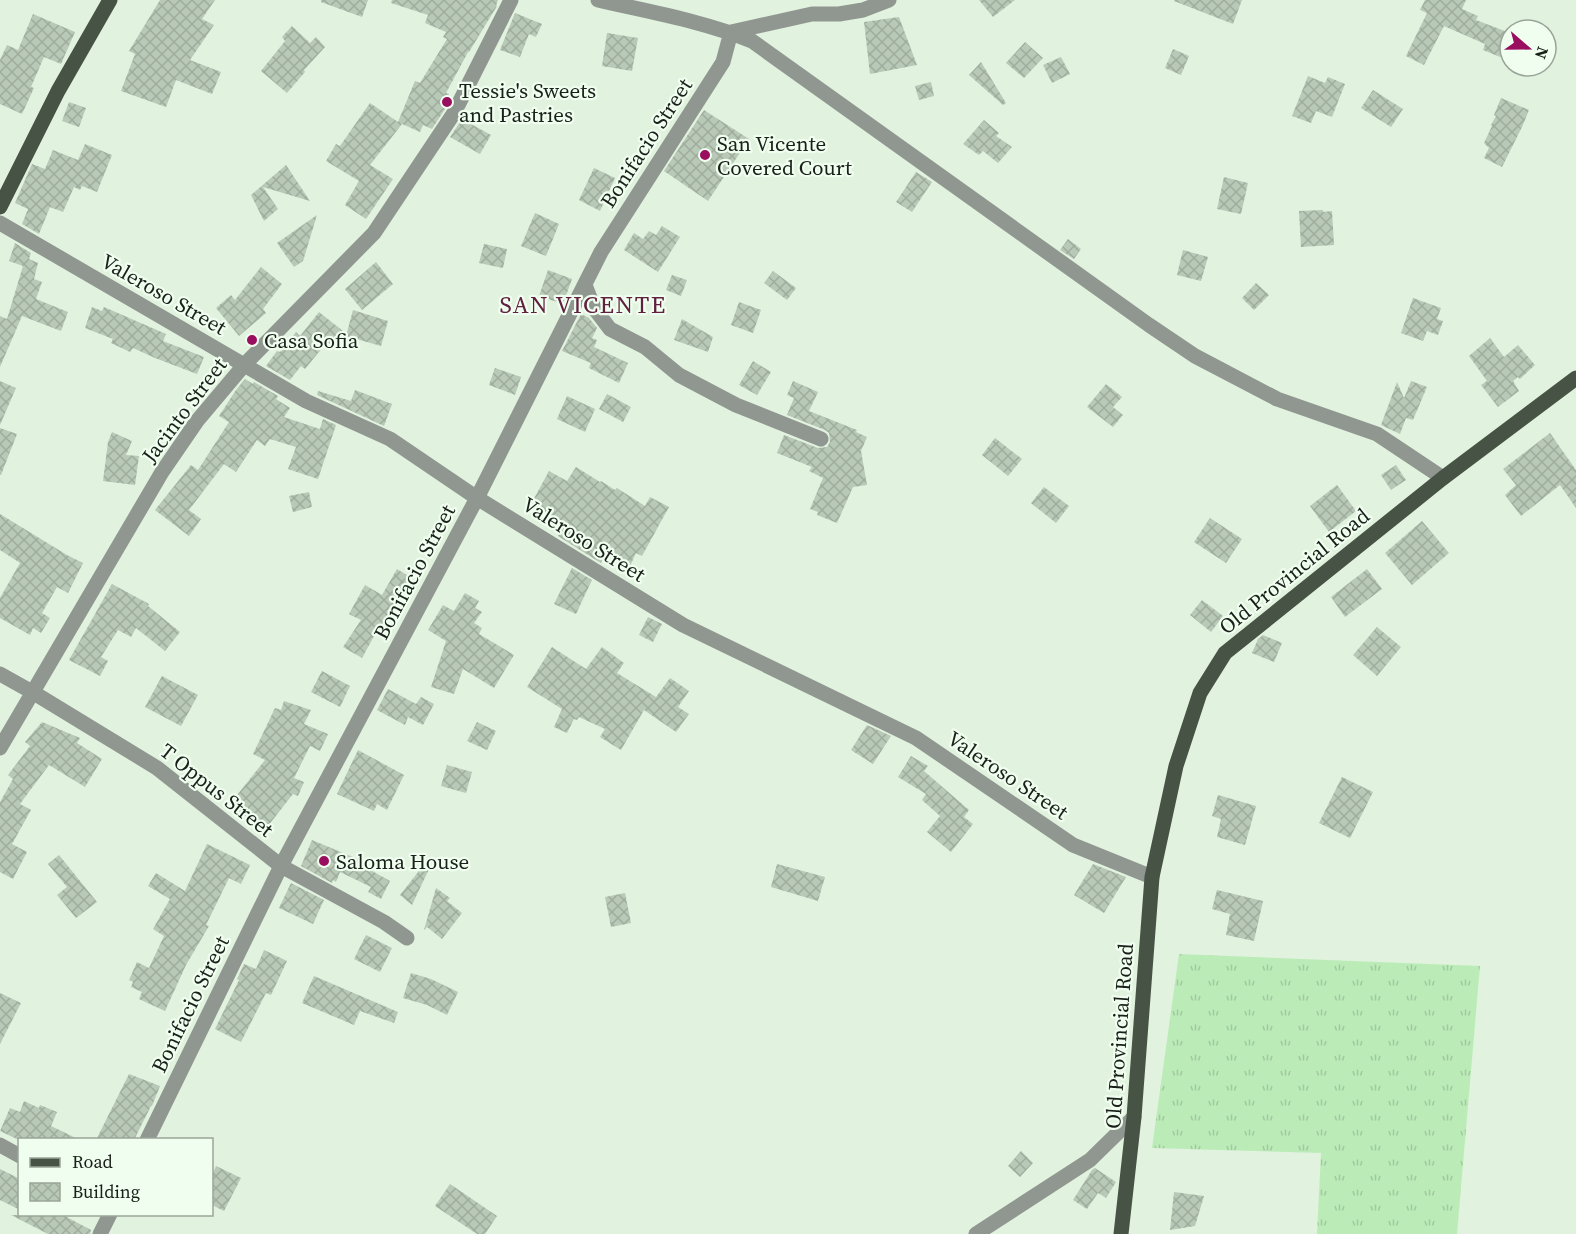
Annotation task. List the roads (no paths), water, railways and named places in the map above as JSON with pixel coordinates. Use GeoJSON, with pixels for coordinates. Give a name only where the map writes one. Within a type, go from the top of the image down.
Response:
{"type":"FeatureCollection","features":[{"type":"Feature","properties":{"kind":"main road"},"geometry":{"type":"LineString","coordinates":[[0,207],[58,91],[110,0]]}},
{"type":"Feature","properties":{"kind":"main road","name":"Old Provincial Road"},"geometry":{"type":"LineString","coordinates":[[1121,1234],[1134,1117],[1152,877],[1176,766],[1200,693],[1225,653],[1443,478],[1576,378]]}},
{"type":"Feature","properties":{"kind":"street","name":"Jacinto Street"},"geometry":{"type":"LineString","coordinates":[[0,748],[162,472],[197,422],[245,364],[374,233],[454,113],[511,0]]}},
{"type":"Feature","properties":{"kind":"street"},"geometry":{"type":"LineString","coordinates":[[598,0],[690,21],[731,32],[752,41],[1195,356],[1277,399],[1377,434],[1443,478]]}},
{"type":"Feature","properties":{"kind":"street"},"geometry":{"type":"LineString","coordinates":[[731,32],[812,14],[839,14],[863,10],[889,0]]}},
{"type":"Feature","properties":{"kind":"street","name":"Bonifacio Street"},"geometry":{"type":"LineString","coordinates":[[148,1138],[281,866],[477,498],[601,252],[723,62],[731,32]]}},
{"type":"Feature","properties":{"kind":"street","name":"Valeroso Street"},"geometry":{"type":"LineString","coordinates":[[0,223],[306,401],[390,439],[477,498],[683,625],[916,738],[1073,845],[1152,877]]}},
{"type":"Feature","properties":{"kind":"street"},"geometry":{"type":"LineString","coordinates":[[585,285],[594,308],[610,329],[645,347],[679,375],[736,405],[821,439]]}},
{"type":"Feature","properties":{"kind":"street","name":"T Oppus Street"},"geometry":{"type":"LineString","coordinates":[[0,674],[157,768],[281,866],[384,922],[407,939]]}},
{"type":"Feature","properties":{"kind":"street"},"geometry":{"type":"LineString","coordinates":[[976,1234],[1090,1160],[1134,1117]]}},
{"type":"Feature","properties":{"kind":"street"},"geometry":{"type":"LineString","coordinates":[[0,1145],[18,1155]]}},
{"type":"Feature","properties":{"kind":"street"},"geometry":{"type":"LineString","coordinates":[[100,1234],[109,1216]]}},
{"type":"Feature","properties":{"kind":"place","name":"Tessie's Sweets and Pastries"},"geometry":{"type":"Point","coordinates":[447,102]}},
{"type":"Feature","properties":{"kind":"place","name":"San Vicente Covered Court"},"geometry":{"type":"Point","coordinates":[705,155]}},
{"type":"Feature","properties":{"kind":"place","name":"Casa Sofia"},"geometry":{"type":"Point","coordinates":[252,340]}},
{"type":"Feature","properties":{"kind":"place","name":"Saloma House"},"geometry":{"type":"Point","coordinates":[324,861]}},
{"type":"Feature","properties":{"kind":"district","name":"SAN VICENTE"},"geometry":{"type":"Point","coordinates":[583,304]}}]}
